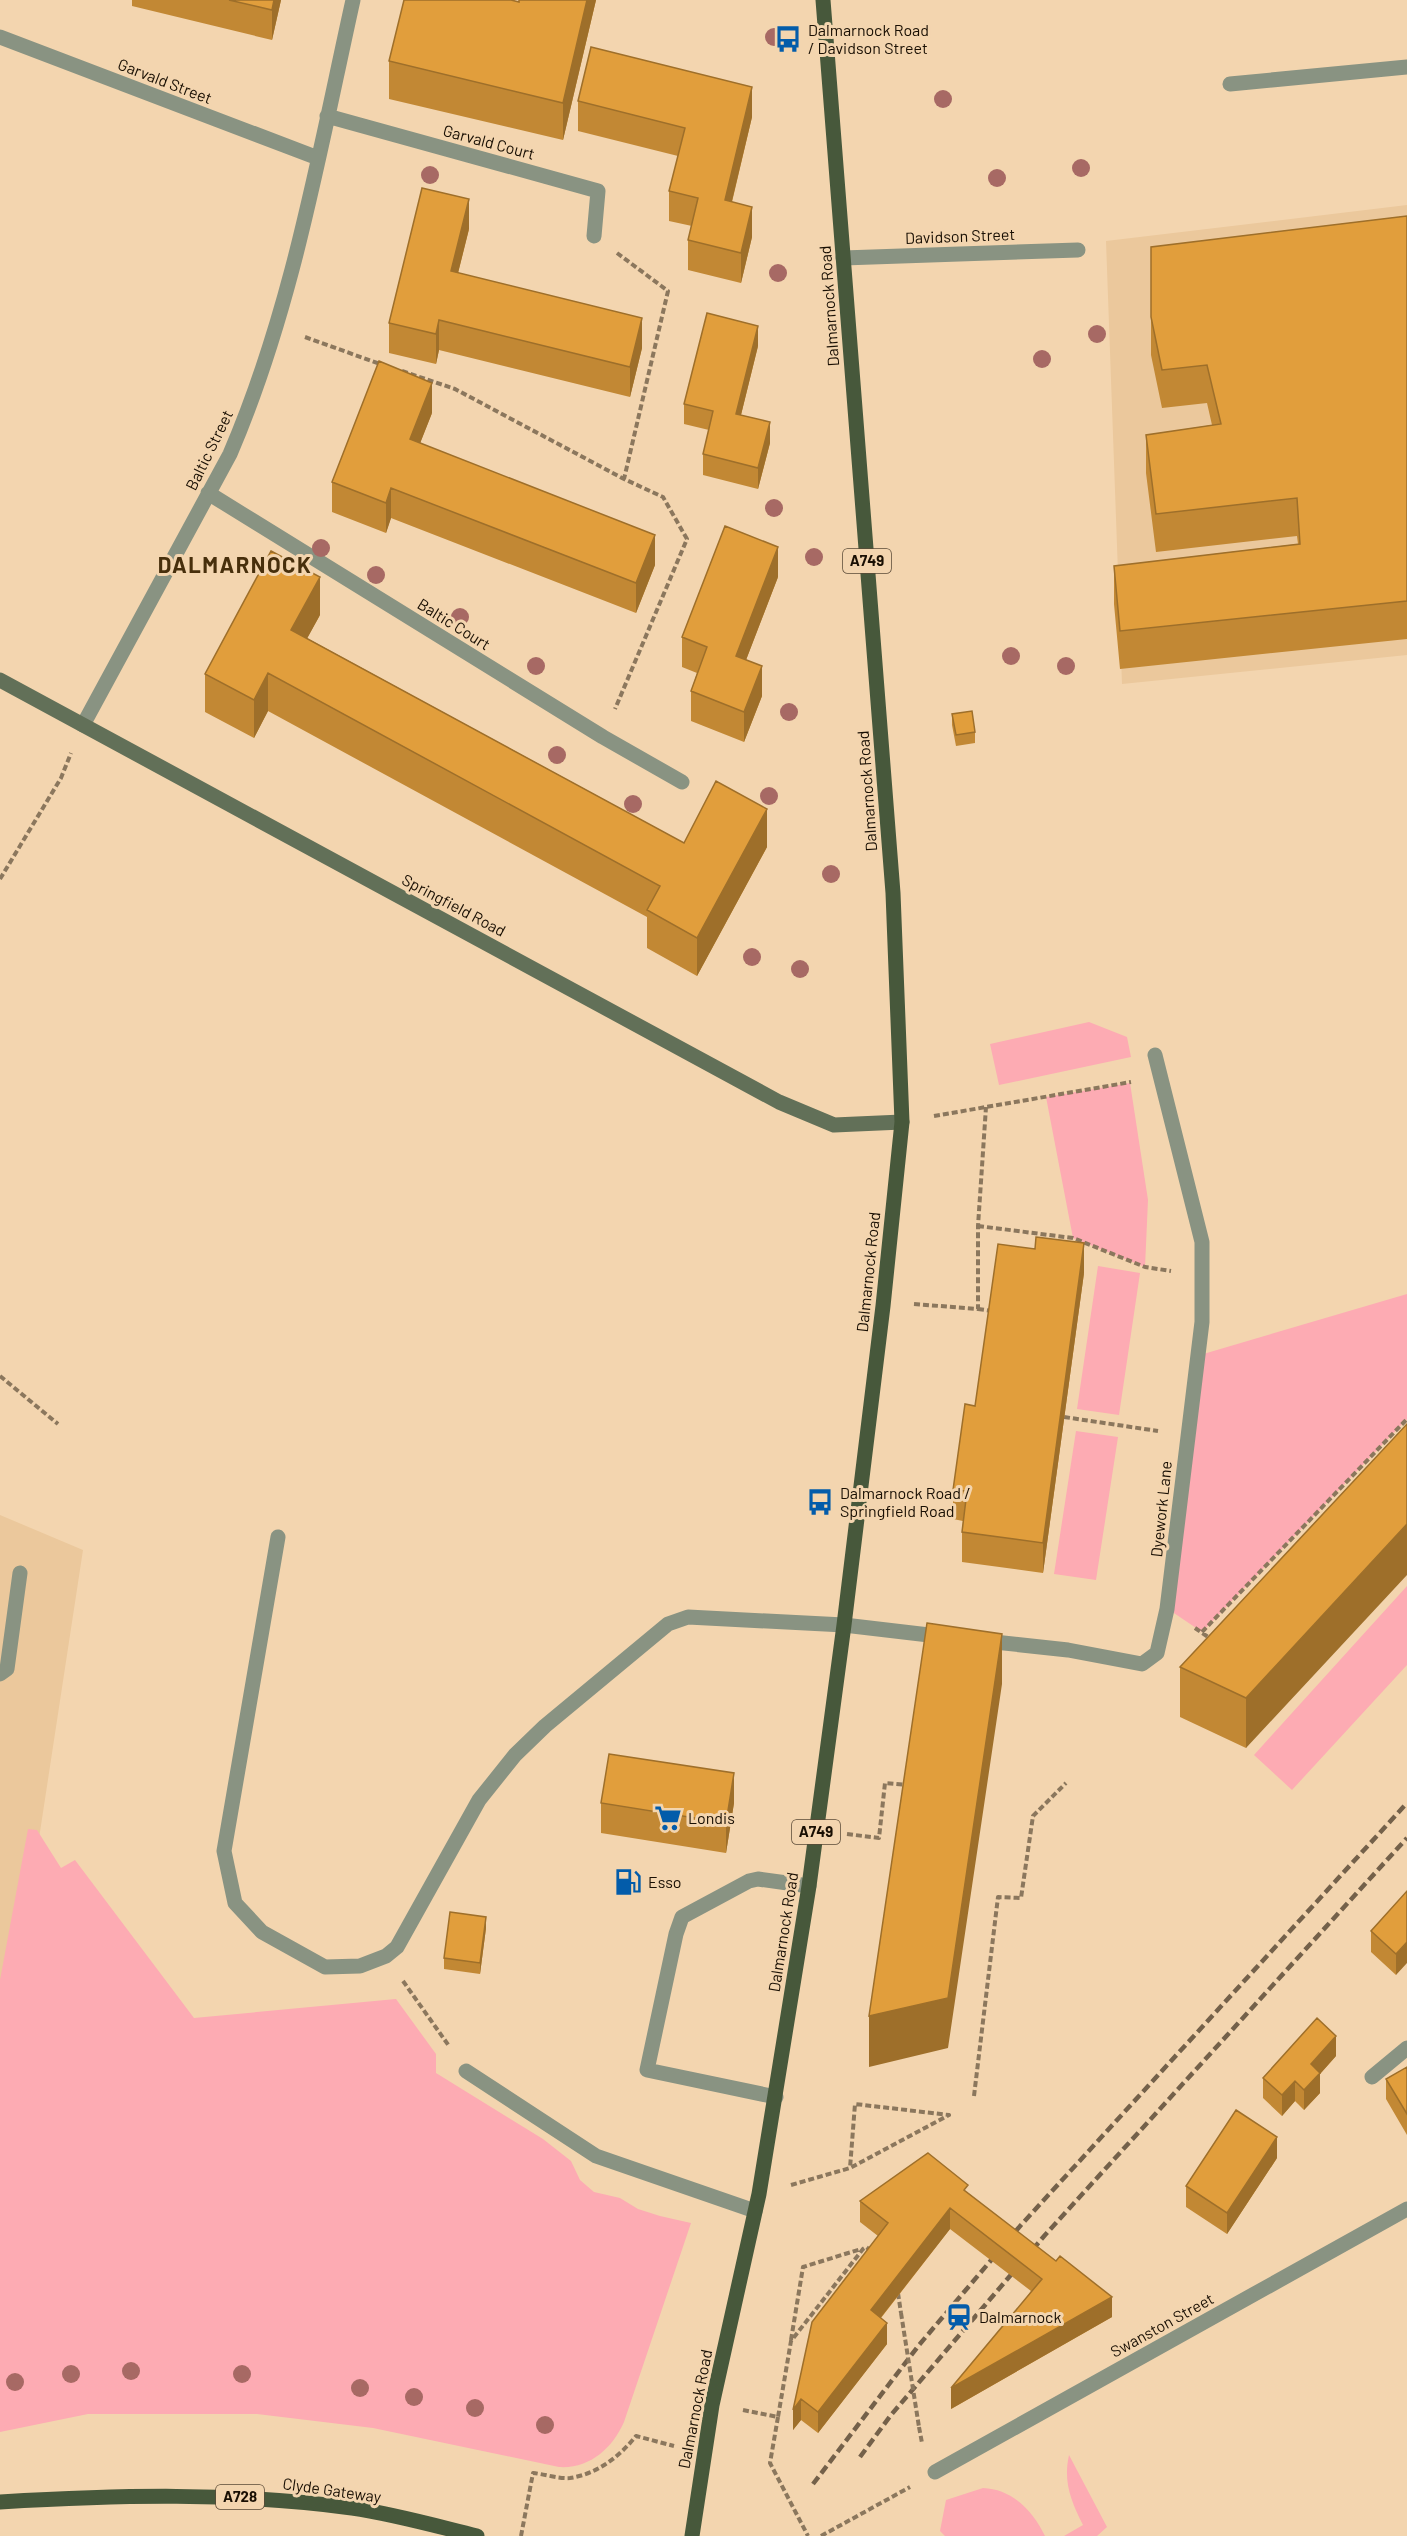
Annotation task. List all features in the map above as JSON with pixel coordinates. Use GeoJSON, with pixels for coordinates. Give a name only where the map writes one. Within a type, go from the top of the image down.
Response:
{"type":"FeatureCollection","features":[{"type":"Feature","properties":{"kind":"main road","name":"Dalmarnock Road"},"geometry":{"type":"LineString","coordinates":[[692,2536],[712,2405],[759,2194],[809,1886],[844,1625],[902,1122],[893,893],[824,0]]}},
{"type":"Feature","properties":{"kind":"main road","name":"Clyde Gateway"},"geometry":{"type":"LineString","coordinates":[[0,2502],[165,2494],[242,2497],[355,2509],[477,2536]]}},
{"type":"Feature","properties":{"kind":"street","name":"Baltic Street"},"geometry":{"type":"LineString","coordinates":[[83,725],[230,454],[247,414],[277,328],[353,0]]}},
{"type":"Feature","properties":{"kind":"street","name":"Garvald Street"},"geometry":{"type":"LineString","coordinates":[[0,37],[318,158]]}},
{"type":"Feature","properties":{"kind":"street"},"geometry":{"type":"LineString","coordinates":[[1230,84],[1407,67]]}},
{"type":"Feature","properties":{"kind":"street","name":"Garvald Court"},"geometry":{"type":"LineString","coordinates":[[327,116],[598,190],[594,236]]}},
{"type":"Feature","properties":{"kind":"street","name":"Davidson Street"},"geometry":{"type":"LineString","coordinates":[[843,258],[1078,250]]}},
{"type":"Feature","properties":{"kind":"street","name":"Baltic Court"},"geometry":{"type":"LineString","coordinates":[[208,493],[603,737],[682,782]]}},
{"type":"Feature","properties":{"kind":"street","name":"Springfield Road"},"geometry":{"type":"LineString","coordinates":[[0,680],[779,1102],[834,1125],[902,1122]]}},
{"type":"Feature","properties":{"kind":"street","name":"Dyework Lane"},"geometry":{"type":"LineString","coordinates":[[386,1956],[397,1947],[479,1800],[514,1755],[544,1726],[661,1630],[688,1617],[844,1625],[1068,1650],[1142,1664],[1157,1653],[1167,1609],[1202,1322],[1202,1242],[1155,1055]]}},
{"type":"Feature","properties":{"kind":"street"},"geometry":{"type":"LineString","coordinates":[[278,1538],[224,1851],[235,1903],[262,1932],[325,1967],[360,1966],[386,1956]]}},
{"type":"Feature","properties":{"kind":"street"},"geometry":{"type":"LineString","coordinates":[[0,1674],[7,1669],[20,1573]]}},
{"type":"Feature","properties":{"kind":"street"},"geometry":{"type":"LineString","coordinates":[[776,2097],[647,2070],[676,1935],[682,1917],[749,1881],[758,1879],[809,1886]]}},
{"type":"Feature","properties":{"kind":"street"},"geometry":{"type":"LineString","coordinates":[[1372,2077],[1407,2048]]}},
{"type":"Feature","properties":{"kind":"street"},"geometry":{"type":"LineString","coordinates":[[466,2071],[596,2156],[755,2211]]}},
{"type":"Feature","properties":{"kind":"street","name":"Swanston Street"},"geometry":{"type":"LineString","coordinates":[[935,2472],[1407,2210]]}},
{"type":"Feature","properties":{"kind":"path"},"geometry":{"type":"LineString","coordinates":[[594,236],[668,291],[624,479]]}},
{"type":"Feature","properties":{"kind":"path"},"geometry":{"type":"LineString","coordinates":[[277,328],[388,366]]}},
{"type":"Feature","properties":{"kind":"path"},"geometry":{"type":"LineString","coordinates":[[399,370],[455,389],[624,479],[663,497],[687,539],[603,737]]}},
{"type":"Feature","properties":{"kind":"path"},"geometry":{"type":"LineString","coordinates":[[0,879],[61,778],[83,725]]}},
{"type":"Feature","properties":{"kind":"path"},"geometry":{"type":"LineString","coordinates":[[902,1122],[1161,1077]]}},
{"type":"Feature","properties":{"kind":"path"},"geometry":{"type":"LineString","coordinates":[[978,1309],[978,1226],[986,1107]]}},
{"type":"Feature","properties":{"kind":"path"},"geometry":{"type":"LineString","coordinates":[[978,1226],[1073,1238],[1145,1267],[1202,1275]]}},
{"type":"Feature","properties":{"kind":"path"},"geometry":{"type":"LineString","coordinates":[[883,1301],[992,1311]]}},
{"type":"Feature","properties":{"kind":"path"},"geometry":{"type":"LineString","coordinates":[[0,1376],[58,1424]]}},
{"type":"Feature","properties":{"kind":"path"},"geometry":{"type":"LineString","coordinates":[[1064,1418],[1187,1435]]}},
{"type":"Feature","properties":{"kind":"path"},"geometry":{"type":"LineString","coordinates":[[1202,1632],[1407,1419]]}},
{"type":"Feature","properties":{"kind":"path"},"geometry":{"type":"LineString","coordinates":[[1368,1460],[1375,1466]]}},
{"type":"Feature","properties":{"kind":"path"},"geometry":{"type":"LineString","coordinates":[[1167,1609],[1219,1645]]}},
{"type":"Feature","properties":{"kind":"path"},"geometry":{"type":"LineString","coordinates":[[817,1830],[879,1838],[885,1783],[910,1786]]}},
{"type":"Feature","properties":{"kind":"path"},"geometry":{"type":"LineString","coordinates":[[974,2096],[998,1897],[1021,1898],[1034,1816],[1066,1783]]}},
{"type":"Feature","properties":{"kind":"path"},"geometry":{"type":"LineString","coordinates":[[386,1956],[466,2071]]}},
{"type":"Feature","properties":{"kind":"path"},"geometry":{"type":"LineString","coordinates":[[759,2194],[850,2168],[949,2115],[855,2104],[850,2168]]}},
{"type":"Feature","properties":{"kind":"path"},"geometry":{"type":"LineString","coordinates":[[808,2536],[770,2463],[804,2267],[866,2247],[872,2252]]}},
{"type":"Feature","properties":{"kind":"path"},"geometry":{"type":"LineString","coordinates":[[791,2341],[862,2249]]}},
{"type":"Feature","properties":{"kind":"path"},"geometry":{"type":"LineString","coordinates":[[897,2287],[919,2427]]}},
{"type":"Feature","properties":{"kind":"path"},"geometry":{"type":"LineString","coordinates":[[712,2405],[778,2416]]}},
{"type":"Feature","properties":{"kind":"path"},"geometry":{"type":"LineString","coordinates":[[521,2536],[533,2473],[569,2478],[599,2468],[624,2451],[636,2436],[704,2454]]}},
{"type":"Feature","properties":{"kind":"path"},"geometry":{"type":"LineString","coordinates":[[821,2536],[935,2472]]}},
{"type":"Feature","properties":{"kind":"shaded area"},"geometry":{"type":"Polygon","coordinates":[[[1407,205],[1407,655],[1122,684],[1106,241],[1407,205]]]}},
{"type":"Feature","properties":{"kind":"shaded area"},"geometry":{"type":"Polygon","coordinates":[[[1089,1022],[1127,1037],[1131,1057],[999,1085],[990,1044],[1089,1022]]]}},
{"type":"Feature","properties":{"kind":"shaded area"},"geometry":{"type":"Polygon","coordinates":[[[1130,1083],[1148,1200],[1145,1267],[1073,1238],[1046,1097],[1130,1083]]]}},
{"type":"Feature","properties":{"kind":"shaded area"},"geometry":{"type":"Polygon","coordinates":[[[1098,1266],[1140,1273],[1119,1415],[1077,1409],[1098,1266]]]}},
{"type":"Feature","properties":{"kind":"shaded area"},"geometry":{"type":"Polygon","coordinates":[[[1407,1294],[1407,1419],[1202,1632],[1168,1609],[1200,1355],[1407,1294]]]}},
{"type":"Feature","properties":{"kind":"shaded area"},"geometry":{"type":"Polygon","coordinates":[[[1076,1431],[1118,1437],[1096,1580],[1054,1574],[1076,1431]]]}},
{"type":"Feature","properties":{"kind":"shaded area"},"geometry":{"type":"Polygon","coordinates":[[[0,1515],[83,1550],[0,2094],[0,1515]]]}},
{"type":"Feature","properties":{"kind":"shaded area"},"geometry":{"type":"Polygon","coordinates":[[[1407,1586],[1407,1665],[1292,1790],[1254,1755],[1407,1586]]]}},
{"type":"Feature","properties":{"kind":"shaded area"},"geometry":{"type":"Polygon","coordinates":[[[28,1829],[37,1830],[61,1868],[75,1860],[194,2018],[396,1999],[436,2054],[436,2073],[543,2139],[571,2161],[580,2180],[594,2192],[620,2198],[638,2209],[691,2223],[624,2422],[606,2449],[590,2461],[580,2465],[559,2467],[373,2428],[257,2414],[88,2414],[0,2432],[0,1980],[28,1829]]]}},
{"type":"Feature","properties":{"kind":"shaded area"},"geometry":{"type":"Polygon","coordinates":[[[1069,2455],[1107,2527],[1097,2536],[1064,2536],[1083,2525],[1069,2491],[1067,2465],[1069,2455]]]}},
{"type":"Feature","properties":{"kind":"shaded area"},"geometry":{"type":"Polygon","coordinates":[[[983,2488],[1003,2492],[1020,2503],[1028,2510],[1045,2536],[945,2536],[940,2531],[946,2500],[983,2488]]]}},
{"type":"Feature","properties":{"kind":"building"},"geometry":{"type":"Polygon","coordinates":[[[229,0],[274,0],[272,10],[229,0]]]}},
{"type":"Feature","properties":{"kind":"building"},"geometry":{"type":"Polygon","coordinates":[[[404,0],[511,0],[519,2],[519,0],[587,0],[563,103],[389,61],[404,0]]]}},
{"type":"Feature","properties":{"kind":"building"},"geometry":{"type":"Polygon","coordinates":[[[591,47],[752,87],[725,200],[752,207],[741,253],[688,240],[698,198],[669,191],[685,128],[578,101],[591,47]]]}},
{"type":"Feature","properties":{"kind":"building"},"geometry":{"type":"Polygon","coordinates":[[[422,188],[469,199],[451,271],[642,318],[630,367],[439,320],[436,334],[389,323],[422,188]]]}},
{"type":"Feature","properties":{"kind":"building"},"geometry":{"type":"Polygon","coordinates":[[[1407,216],[1407,601],[1120,631],[1114,566],[1300,544],[1297,498],[1156,514],[1146,435],[1221,424],[1207,365],[1162,370],[1151,317],[1151,247],[1407,216]]]}},
{"type":"Feature","properties":{"kind":"building"},"geometry":{"type":"Polygon","coordinates":[[[707,313],[758,326],[736,414],[770,422],[758,468],[703,454],[713,411],[684,404],[707,313]]]}},
{"type":"Feature","properties":{"kind":"building"},"geometry":{"type":"Polygon","coordinates":[[[379,361],[432,383],[410,439],[655,535],[636,583],[391,488],[386,503],[332,482],[379,361]]]}},
{"type":"Feature","properties":{"kind":"building"},"geometry":{"type":"Polygon","coordinates":[[[725,526],[778,547],[736,656],[762,666],[744,712],[691,691],[707,647],[682,637],[725,526]]]}},
{"type":"Feature","properties":{"kind":"building"},"geometry":{"type":"Polygon","coordinates":[[[271,551],[320,577],[291,630],[684,843],[716,781],[767,809],[697,938],[647,910],[660,886],[268,673],[254,700],[205,674],[271,551]]]}},
{"type":"Feature","properties":{"kind":"building"},"geometry":{"type":"Polygon","coordinates":[[[972,711],[975,732],[956,735],[952,714],[972,711]]]}},
{"type":"Feature","properties":{"kind":"building"},"geometry":{"type":"Polygon","coordinates":[[[1036,1237],[1084,1243],[1043,1543],[962,1532],[967,1491],[953,1490],[965,1404],[975,1406],[998,1244],[1035,1249],[1036,1237]]]}},
{"type":"Feature","properties":{"kind":"building"},"geometry":{"type":"Polygon","coordinates":[[[1407,1424],[1407,1524],[1246,1698],[1180,1667],[1407,1424]]]}},
{"type":"Feature","properties":{"kind":"building"},"geometry":{"type":"Polygon","coordinates":[[[927,1623],[1002,1634],[948,1998],[869,2016],[927,1623]]]}},
{"type":"Feature","properties":{"kind":"building"},"geometry":{"type":"Polygon","coordinates":[[[609,1754],[734,1773],[726,1823],[601,1803],[609,1754]]]}},
{"type":"Feature","properties":{"kind":"building"},"geometry":{"type":"Polygon","coordinates":[[[1407,1891],[1407,1942],[1396,1954],[1371,1931],[1407,1891]]]}},
{"type":"Feature","properties":{"kind":"building"},"geometry":{"type":"Polygon","coordinates":[[[450,1912],[486,1917],[480,1963],[444,1958],[450,1912]]]}},
{"type":"Feature","properties":{"kind":"building"},"geometry":{"type":"Polygon","coordinates":[[[1317,2018],[1336,2036],[1311,2064],[1320,2073],[1304,2090],[1295,2081],[1282,2095],[1263,2078],[1317,2018]]]}},
{"type":"Feature","properties":{"kind":"building"},"geometry":{"type":"Polygon","coordinates":[[[1407,2067],[1407,2114],[1386,2079],[1407,2067]]]}},
{"type":"Feature","properties":{"kind":"building"},"geometry":{"type":"Polygon","coordinates":[[[1236,2110],[1277,2137],[1227,2213],[1186,2186],[1236,2110]]]}},
{"type":"Feature","properties":{"kind":"building","name":"Dalmarnock"},"geometry":{"type":"Polygon","coordinates":[[[928,2153],[968,2185],[964,2190],[1056,2261],[1060,2256],[1112,2297],[951,2388],[1042,2279],[950,2208],[871,2310],[887,2323],[818,2412],[801,2399],[793,2410],[812,2322],[888,2223],[860,2201],[928,2153]]]}},
{"type":"Feature","properties":{"kind":"railway"},"geometry":{"type":"LineString","coordinates":[[813,2484],[919,2345],[1021,2225],[1407,1803]]}},
{"type":"Feature","properties":{"kind":"railway"},"geometry":{"type":"LineString","coordinates":[[860,2457],[891,2415],[1045,2235],[1407,1838]]}},
{"type":"Feature","properties":{"kind":"place","name":"Dalmarnock Road / Davidson Street"},"geometry":{"type":"Point","coordinates":[788,39]}},
{"type":"Feature","properties":{"kind":"place","name":"Dalmarnock Road / Springfield Road"},"geometry":{"type":"Point","coordinates":[820,1502]}},
{"type":"Feature","properties":{"kind":"place","name":"Londis"},"geometry":{"type":"Point","coordinates":[668,1818]}},
{"type":"Feature","properties":{"kind":"place","name":"Esso"},"geometry":{"type":"Point","coordinates":[628,1882]}},
{"type":"Feature","properties":{"kind":"place","name":"Dalmarnock"},"geometry":{"type":"Point","coordinates":[959,2317]}},
{"type":"Feature","properties":{"kind":"district","name":"DALMARNOCK"},"geometry":{"type":"Point","coordinates":[235,565]}}]}
